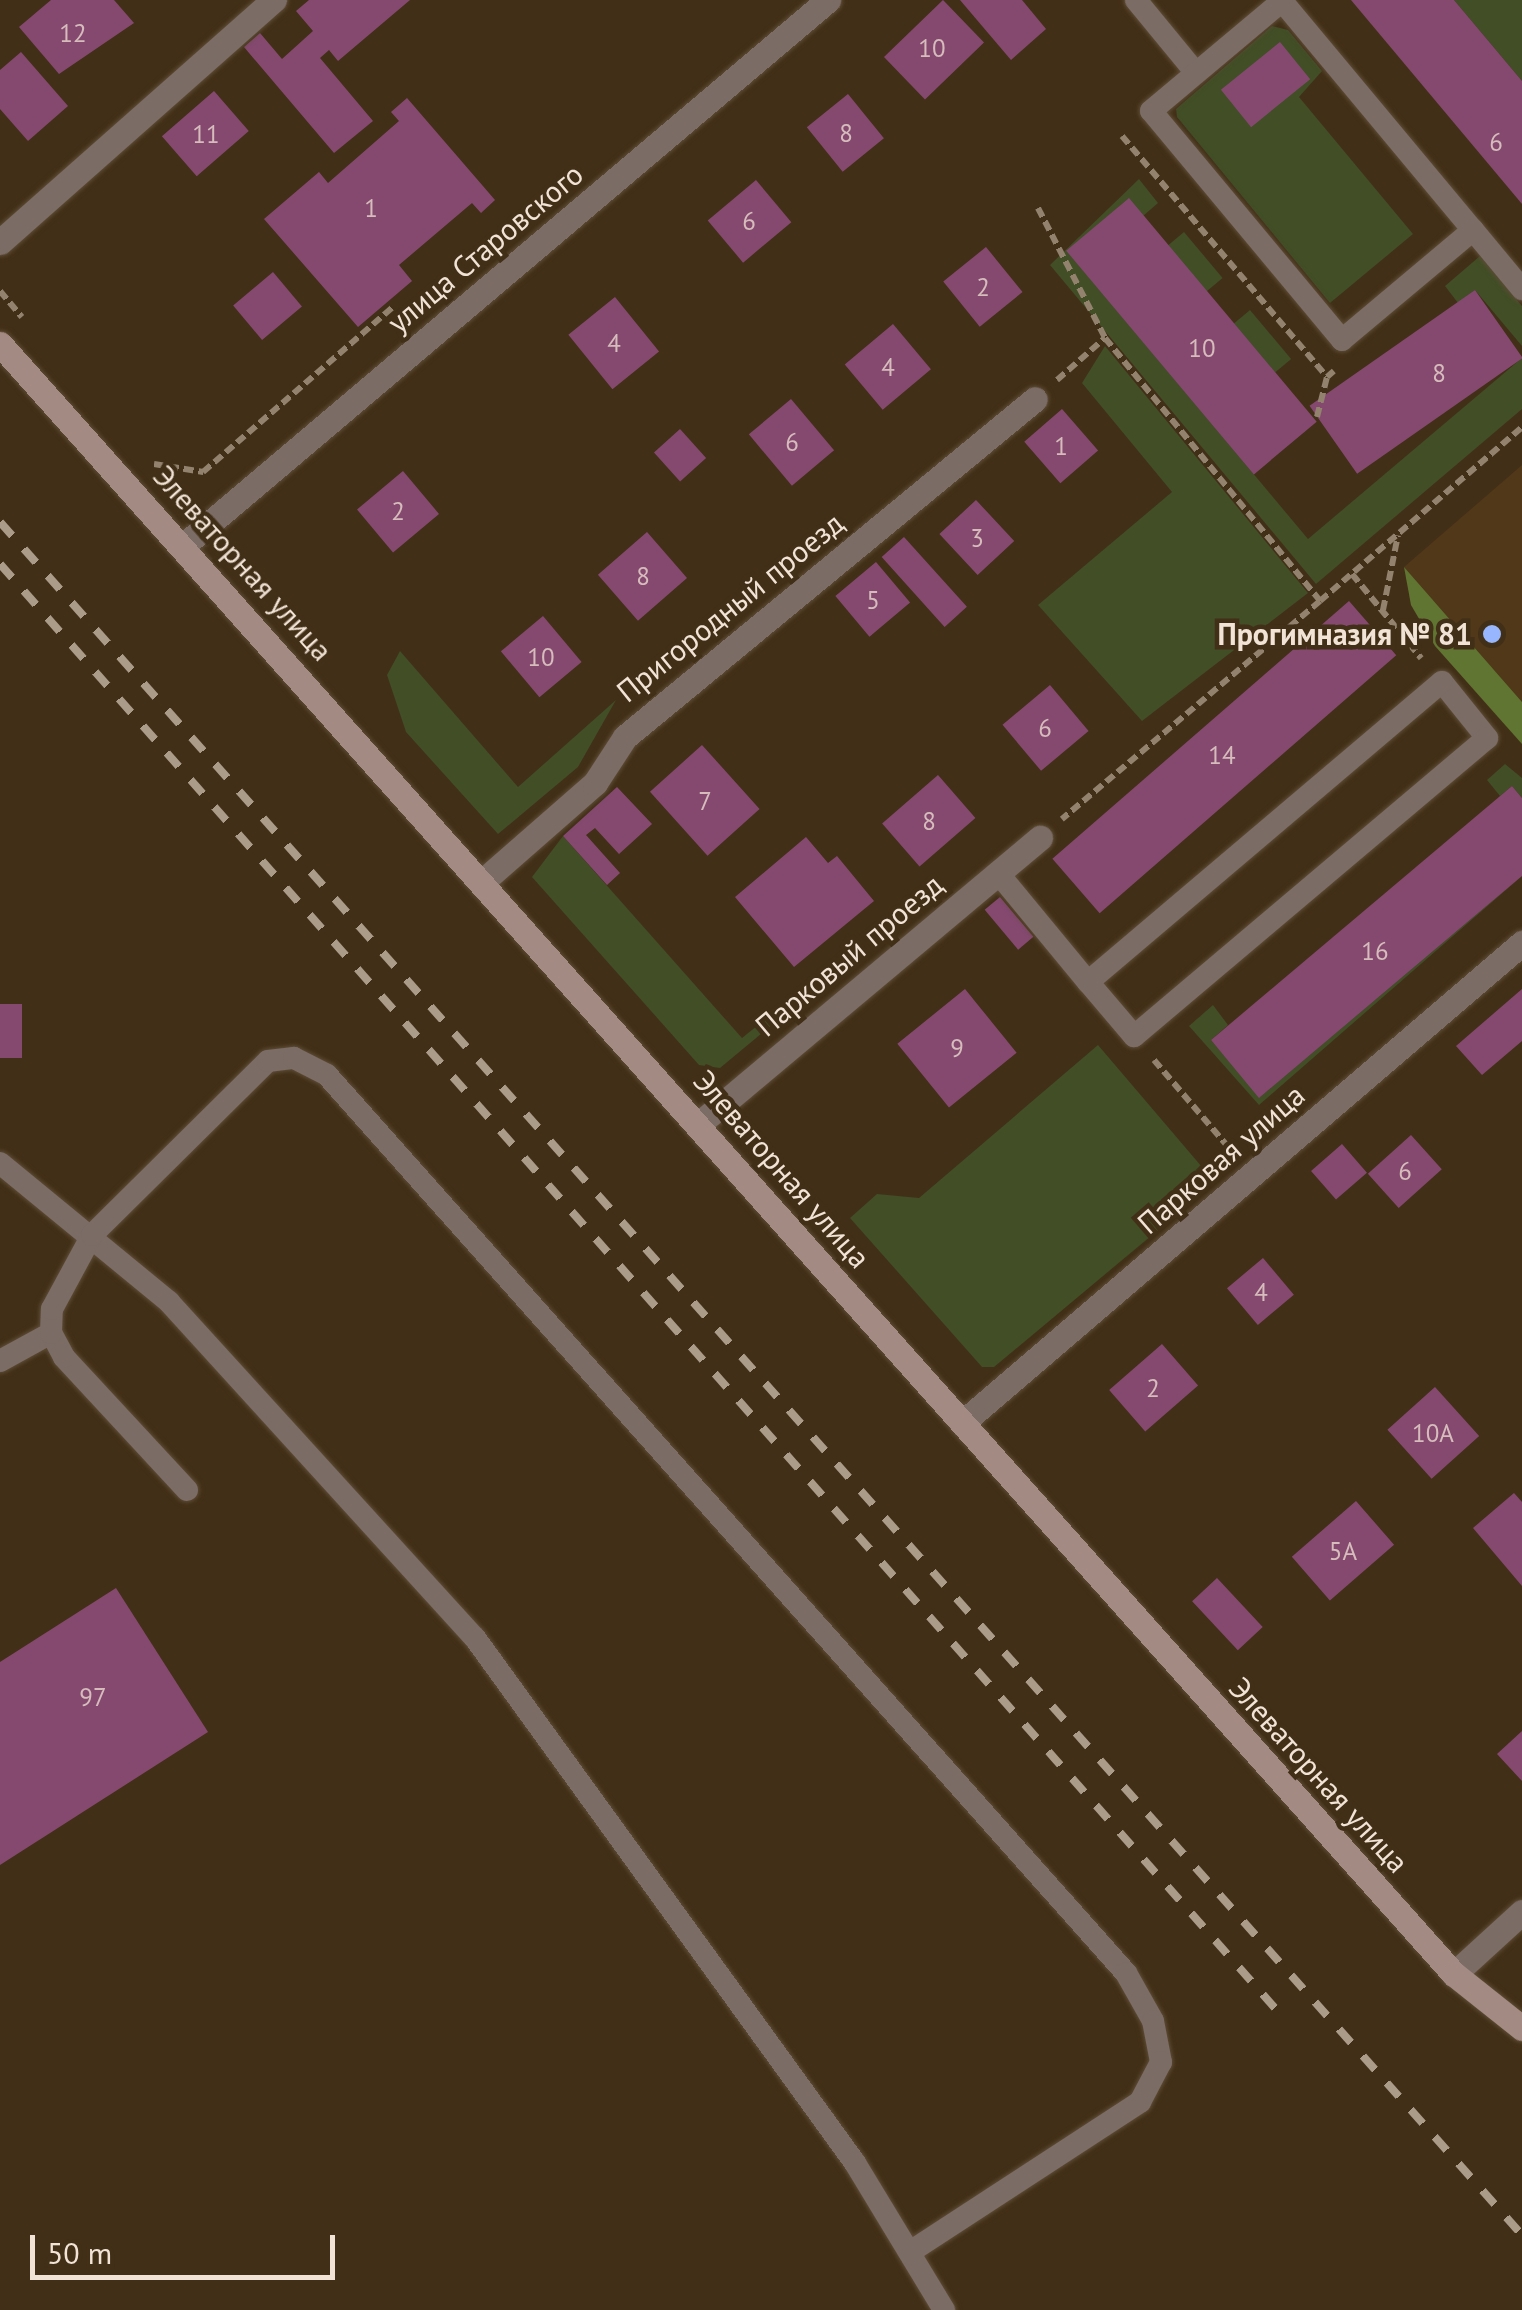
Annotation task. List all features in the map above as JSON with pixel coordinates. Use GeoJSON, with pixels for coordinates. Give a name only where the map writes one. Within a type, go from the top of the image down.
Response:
{"type":"FeatureCollection","features":[{"type":"Feature","properties":{"kind":"main road","name":"Элеваторная улица"},"geometry":{"type":"LineString","coordinates":[[0,344],[700,1123],[1454,1974],[1522,2028]]}},
{"type":"Feature","properties":{"kind":"street"},"geometry":{"type":"LineString","coordinates":[[0,242],[274,0]]}},
{"type":"Feature","properties":{"kind":"street","name":"улица Старовского"},"geometry":{"type":"LineString","coordinates":[[184,545],[828,0]]}},
{"type":"Feature","properties":{"kind":"street","name":"Пригородный проезд"},"geometry":{"type":"LineString","coordinates":[[483,882],[595,784],[624,736],[1036,399]]}},
{"type":"Feature","properties":{"kind":"street","name":"Парковый проезд"},"geometry":{"type":"LineString","coordinates":[[700,1123],[1040,838]]}},
{"type":"Feature","properties":{"kind":"street","name":"Парковая улица"},"geometry":{"type":"LineString","coordinates":[[962,1423],[1522,943]]}},
{"type":"Feature","properties":{"kind":"street"},"geometry":{"type":"LineString","coordinates":[[1454,1974],[1522,1912]]}},
{"type":"Feature","properties":{"kind":"lane"},"geometry":{"type":"LineString","coordinates":[[1136,0],[1196,73]]}},
{"type":"Feature","properties":{"kind":"lane"},"geometry":{"type":"LineString","coordinates":[[1473,230],[1342,340],[1151,111],[1282,2],[1522,288]]}},
{"type":"Feature","properties":{"kind":"lane"},"geometry":{"type":"LineString","coordinates":[[998,872],[1088,982],[1134,1036],[1488,738],[1442,682],[1088,982]]}},
{"type":"Feature","properties":{"kind":"lane"},"geometry":{"type":"LineString","coordinates":[[187,1490],[51,1334],[52,1309],[92,1235],[268,1061],[294,1058],[327,1076],[1126,1973],[1152,2021],[1161,2062],[1140,2102],[910,2252]]}},
{"type":"Feature","properties":{"kind":"lane"},"geometry":{"type":"LineString","coordinates":[[0,1162],[169,1302],[475,1638],[910,2252],[944,2310]]}},
{"type":"Feature","properties":{"kind":"lane"},"geometry":{"type":"LineString","coordinates":[[0,1362],[51,1334]]}},
{"type":"Feature","properties":{"kind":"path"},"geometry":{"type":"LineString","coordinates":[[1038,208],[1105,338],[1320,602]]}},
{"type":"Feature","properties":{"kind":"path"},"geometry":{"type":"LineString","coordinates":[[154,464],[204,472],[393,307]]}},
{"type":"Feature","properties":{"kind":"path"},"geometry":{"type":"LineString","coordinates":[[1036,399],[1105,338]]}},
{"type":"Feature","properties":{"kind":"path"},"geometry":{"type":"LineString","coordinates":[[1318,417],[1326,377]]}},
{"type":"Feature","properties":{"kind":"path"},"geometry":{"type":"LineString","coordinates":[[1040,838],[1522,427]]}},
{"type":"Feature","properties":{"kind":"path"},"geometry":{"type":"LineString","coordinates":[[1382,611],[1398,534]]}},
{"type":"Feature","properties":{"kind":"path"},"geometry":{"type":"LineString","coordinates":[[1352,574],[1442,682]]}},
{"type":"Feature","properties":{"kind":"path"},"geometry":{"type":"LineString","coordinates":[[1134,1036],[1253,1176]]}},
{"type":"Feature","properties":{"kind":"shaded area","name":"Прогимназия № 81"},"geometry":{"type":"Polygon","coordinates":[[[1522,465],[1522,702],[1404,567],[1522,465]]]}},
{"type":"Feature","properties":{"kind":"green space"},"geometry":{"type":"Polygon","coordinates":[[[1454,0],[1522,0],[1522,81],[1454,0]]]}},
{"type":"Feature","properties":{"kind":"green space"},"geometry":{"type":"Polygon","coordinates":[[[1272,26],[1288,30],[1322,71],[1299,97],[1413,234],[1330,303],[1177,117],[1176,109],[1272,26]]]}},
{"type":"Feature","properties":{"kind":"green space"},"geometry":{"type":"Polygon","coordinates":[[[1139,179],[1158,203],[1143,216],[1128,199],[1067,251],[1308,539],[1522,358],[1522,409],[1316,584],[1050,265],[1139,179]]]}},
{"type":"Feature","properties":{"kind":"green space"},"geometry":{"type":"Polygon","coordinates":[[[1184,232],[1223,278],[1206,291],[1168,245],[1184,232]]]}},
{"type":"Feature","properties":{"kind":"green space"},"geometry":{"type":"Polygon","coordinates":[[[1480,256],[1522,306],[1522,346],[1475,290],[1458,303],[1445,286],[1480,256]]]}},
{"type":"Feature","properties":{"kind":"green space"},"geometry":{"type":"Polygon","coordinates":[[[1250,310],[1291,359],[1275,373],[1234,323],[1250,310]]]}},
{"type":"Feature","properties":{"kind":"green space"},"geometry":{"type":"Polygon","coordinates":[[[1105,346],[1308,593],[1142,721],[1038,605],[1172,492],[1082,383],[1105,346]]]}},
{"type":"Feature","properties":{"kind":"green space"},"geometry":{"type":"Polygon","coordinates":[[[1404,567],[1522,702],[1522,744],[1435,646],[1411,605],[1404,567]]]}},
{"type":"Feature","properties":{"kind":"green space"},"geometry":{"type":"Polygon","coordinates":[[[400,651],[518,787],[616,700],[578,767],[498,834],[406,732],[387,675],[400,651]]]}},
{"type":"Feature","properties":{"kind":"green space"},"geometry":{"type":"Polygon","coordinates":[[[1505,764],[1522,778],[1522,798],[1512,786],[1500,796],[1487,780],[1505,764]]]}},
{"type":"Feature","properties":{"kind":"green space"},"geometry":{"type":"Polygon","coordinates":[[[563,836],[742,1038],[768,1017],[773,1024],[720,1068],[699,1065],[532,877],[563,836]]]}},
{"type":"Feature","properties":{"kind":"green space"},"geometry":{"type":"Polygon","coordinates":[[[1522,876],[1259,1105],[1189,1026],[1213,1005],[1228,1025],[1211,1040],[1260,1097],[1522,876]]]}},
{"type":"Feature","properties":{"kind":"green space"},"geometry":{"type":"Polygon","coordinates":[[[1098,1045],[1202,1167],[1199,1196],[994,1367],[982,1367],[850,1218],[877,1194],[919,1198],[1098,1045]]]}},
{"type":"Feature","properties":{"kind":"building"},"geometry":{"type":"Polygon","coordinates":[[[51,0],[114,0],[134,23],[59,74],[19,27],[51,0]]]}},
{"type":"Feature","properties":{"kind":"building"},"geometry":{"type":"Polygon","coordinates":[[[309,0],[410,0],[338,61],[329,50],[320,58],[373,121],[334,153],[244,47],[260,33],[282,59],[313,31],[296,11],[309,0]]]}},
{"type":"Feature","properties":{"kind":"building"},"geometry":{"type":"Polygon","coordinates":[[[943,0],[984,42],[925,99],[884,57],[943,0]]]}},
{"type":"Feature","properties":{"kind":"building"},"geometry":{"type":"Polygon","coordinates":[[[960,0],[1022,0],[1046,29],[1011,60],[960,0]]]}},
{"type":"Feature","properties":{"kind":"building"},"geometry":{"type":"Polygon","coordinates":[[[1351,0],[1454,0],[1522,81],[1522,204],[1351,0]]]}},
{"type":"Feature","properties":{"kind":"building"},"geometry":{"type":"Polygon","coordinates":[[[1280,42],[1310,79],[1251,127],[1221,90],[1280,42]]]}},
{"type":"Feature","properties":{"kind":"building"},"geometry":{"type":"Polygon","coordinates":[[[21,52],[68,106],[28,141],[0,109],[0,70],[21,52]]]}},
{"type":"Feature","properties":{"kind":"building"},"geometry":{"type":"Polygon","coordinates":[[[214,91],[249,131],[197,176],[162,136],[214,91]]]}},
{"type":"Feature","properties":{"kind":"building"},"geometry":{"type":"Polygon","coordinates":[[[848,94],[884,138],[843,172],[807,127],[848,94]]]}},
{"type":"Feature","properties":{"kind":"building"},"geometry":{"type":"Polygon","coordinates":[[[407,98],[495,200],[481,213],[472,203],[399,265],[412,281],[358,327],[264,219],[319,172],[328,183],[399,121],[391,112],[407,98]]]}},
{"type":"Feature","properties":{"kind":"building"},"geometry":{"type":"Polygon","coordinates":[[[756,180],[791,222],[743,263],[708,220],[756,180]]]}},
{"type":"Feature","properties":{"kind":"building"},"geometry":{"type":"Polygon","coordinates":[[[1129,198],[1317,422],[1254,474],[1066,251],[1129,198]]]}},
{"type":"Feature","properties":{"kind":"building"},"geometry":{"type":"Polygon","coordinates":[[[986,247],[1023,292],[980,327],[943,282],[986,247]]]}},
{"type":"Feature","properties":{"kind":"building"},"geometry":{"type":"Polygon","coordinates":[[[273,272],[302,306],[262,340],[233,305],[273,272]]]}},
{"type":"Feature","properties":{"kind":"building"},"geometry":{"type":"Polygon","coordinates":[[[1475,290],[1522,358],[1357,474],[1310,406],[1475,290]]]}},
{"type":"Feature","properties":{"kind":"building"},"geometry":{"type":"Polygon","coordinates":[[[615,297],[659,351],[612,389],[568,335],[615,297]]]}},
{"type":"Feature","properties":{"kind":"building"},"geometry":{"type":"Polygon","coordinates":[[[893,324],[931,369],[883,410],[845,364],[893,324]]]}},
{"type":"Feature","properties":{"kind":"building"},"geometry":{"type":"Polygon","coordinates":[[[791,399],[834,450],[792,486],[749,434],[791,399]]]}},
{"type":"Feature","properties":{"kind":"building"},"geometry":{"type":"Polygon","coordinates":[[[1062,409],[1098,451],[1060,483],[1024,442],[1062,409]]]}},
{"type":"Feature","properties":{"kind":"building"},"geometry":{"type":"Polygon","coordinates":[[[680,429],[706,458],[680,481],[654,452],[680,429]]]}},
{"type":"Feature","properties":{"kind":"building"},"geometry":{"type":"Polygon","coordinates":[[[403,471],[439,514],[393,552],[357,510],[403,471]]]}},
{"type":"Feature","properties":{"kind":"building"},"geometry":{"type":"Polygon","coordinates":[[[976,500],[1014,541],[978,575],[939,534],[976,500]]]}},
{"type":"Feature","properties":{"kind":"building"},"geometry":{"type":"Polygon","coordinates":[[[647,532],[687,578],[638,621],[598,575],[647,532]]]}},
{"type":"Feature","properties":{"kind":"building"},"geometry":{"type":"Polygon","coordinates":[[[904,537],[967,607],[945,627],[882,557],[904,537]]]}},
{"type":"Feature","properties":{"kind":"building"},"geometry":{"type":"Polygon","coordinates":[[[876,562],[910,603],[869,637],[835,596],[876,562]]]}},
{"type":"Feature","properties":{"kind":"building"},"geometry":{"type":"Polygon","coordinates":[[[1349,601],[1396,655],[1100,913],[1052,859],[1349,601]]]}},
{"type":"Feature","properties":{"kind":"building"},"geometry":{"type":"Polygon","coordinates":[[[543,616],[582,662],[539,697],[501,651],[543,616]]]}},
{"type":"Feature","properties":{"kind":"building"},"geometry":{"type":"Polygon","coordinates":[[[1050,685],[1089,731],[1041,771],[1003,725],[1050,685]]]}},
{"type":"Feature","properties":{"kind":"building"},"geometry":{"type":"Polygon","coordinates":[[[702,745],[760,809],[708,856],[650,792],[702,745]]]}},
{"type":"Feature","properties":{"kind":"building"},"geometry":{"type":"Polygon","coordinates":[[[938,775],[975,818],[920,867],[882,824],[938,775]]]}},
{"type":"Feature","properties":{"kind":"building"},"geometry":{"type":"Polygon","coordinates":[[[1512,786],[1522,798],[1522,876],[1259,1098],[1211,1040],[1512,786]]]}},
{"type":"Feature","properties":{"kind":"building"},"geometry":{"type":"Polygon","coordinates":[[[617,787],[652,824],[619,854],[595,828],[586,835],[620,873],[607,885],[563,836],[617,787]]]}},
{"type":"Feature","properties":{"kind":"building"},"geometry":{"type":"Polygon","coordinates":[[[806,837],[828,863],[837,856],[874,901],[794,967],[735,897],[806,837]]]}},
{"type":"Feature","properties":{"kind":"building"},"geometry":{"type":"Polygon","coordinates":[[[1000,897],[1033,937],[1018,950],[985,910],[1000,897]]]}},
{"type":"Feature","properties":{"kind":"building"},"geometry":{"type":"Polygon","coordinates":[[[965,989],[1017,1053],[949,1107],[897,1044],[965,989]]]}},
{"type":"Feature","properties":{"kind":"building"},"geometry":{"type":"Polygon","coordinates":[[[1522,989],[1522,1041],[1482,1075],[1456,1046],[1522,989]]]}},
{"type":"Feature","properties":{"kind":"building"},"geometry":{"type":"Polygon","coordinates":[[[0,1004],[22,1004],[22,1058],[0,1058],[0,1004]]]}},
{"type":"Feature","properties":{"kind":"building"},"geometry":{"type":"Polygon","coordinates":[[[1411,1135],[1442,1169],[1399,1208],[1368,1174],[1411,1135]]]}},
{"type":"Feature","properties":{"kind":"building"},"geometry":{"type":"Polygon","coordinates":[[[1342,1144],[1367,1173],[1336,1200],[1311,1171],[1342,1144]]]}},
{"type":"Feature","properties":{"kind":"building"},"geometry":{"type":"Polygon","coordinates":[[[1263,1258],[1294,1295],[1258,1325],[1227,1288],[1263,1258]]]}},
{"type":"Feature","properties":{"kind":"building"},"geometry":{"type":"Polygon","coordinates":[[[1162,1344],[1198,1386],[1145,1431],[1109,1390],[1162,1344]]]}},
{"type":"Feature","properties":{"kind":"building"},"geometry":{"type":"Polygon","coordinates":[[[1435,1387],[1479,1436],[1432,1479],[1387,1430],[1435,1387]]]}},
{"type":"Feature","properties":{"kind":"building"},"geometry":{"type":"Polygon","coordinates":[[[1514,1493],[1522,1502],[1522,1586],[1473,1528],[1514,1493]]]}},
{"type":"Feature","properties":{"kind":"building"},"geometry":{"type":"Polygon","coordinates":[[[1356,1501],[1394,1545],[1330,1601],[1292,1557],[1356,1501]]]}},
{"type":"Feature","properties":{"kind":"building"},"geometry":{"type":"Polygon","coordinates":[[[1217,1578],[1263,1627],[1238,1650],[1192,1601],[1217,1578]]]}},
{"type":"Feature","properties":{"kind":"building"},"geometry":{"type":"Polygon","coordinates":[[[116,1588],[208,1732],[0,1865],[0,1662],[116,1588]]]}},
{"type":"Feature","properties":{"kind":"building"},"geometry":{"type":"Polygon","coordinates":[[[1522,1731],[1522,1781],[1497,1754],[1522,1731]]]}},
{"type":"Feature","properties":{"kind":"railway"},"geometry":{"type":"LineString","coordinates":[[0,522],[1522,2235]]}},
{"type":"Feature","properties":{"kind":"railway"},"geometry":{"type":"LineString","coordinates":[[0,564],[1282,2016]]}},
{"type":"Feature","properties":{"kind":"place","name":"Прогимназия № 81"},"geometry":{"type":"Point","coordinates":[1492,634]}}]}
